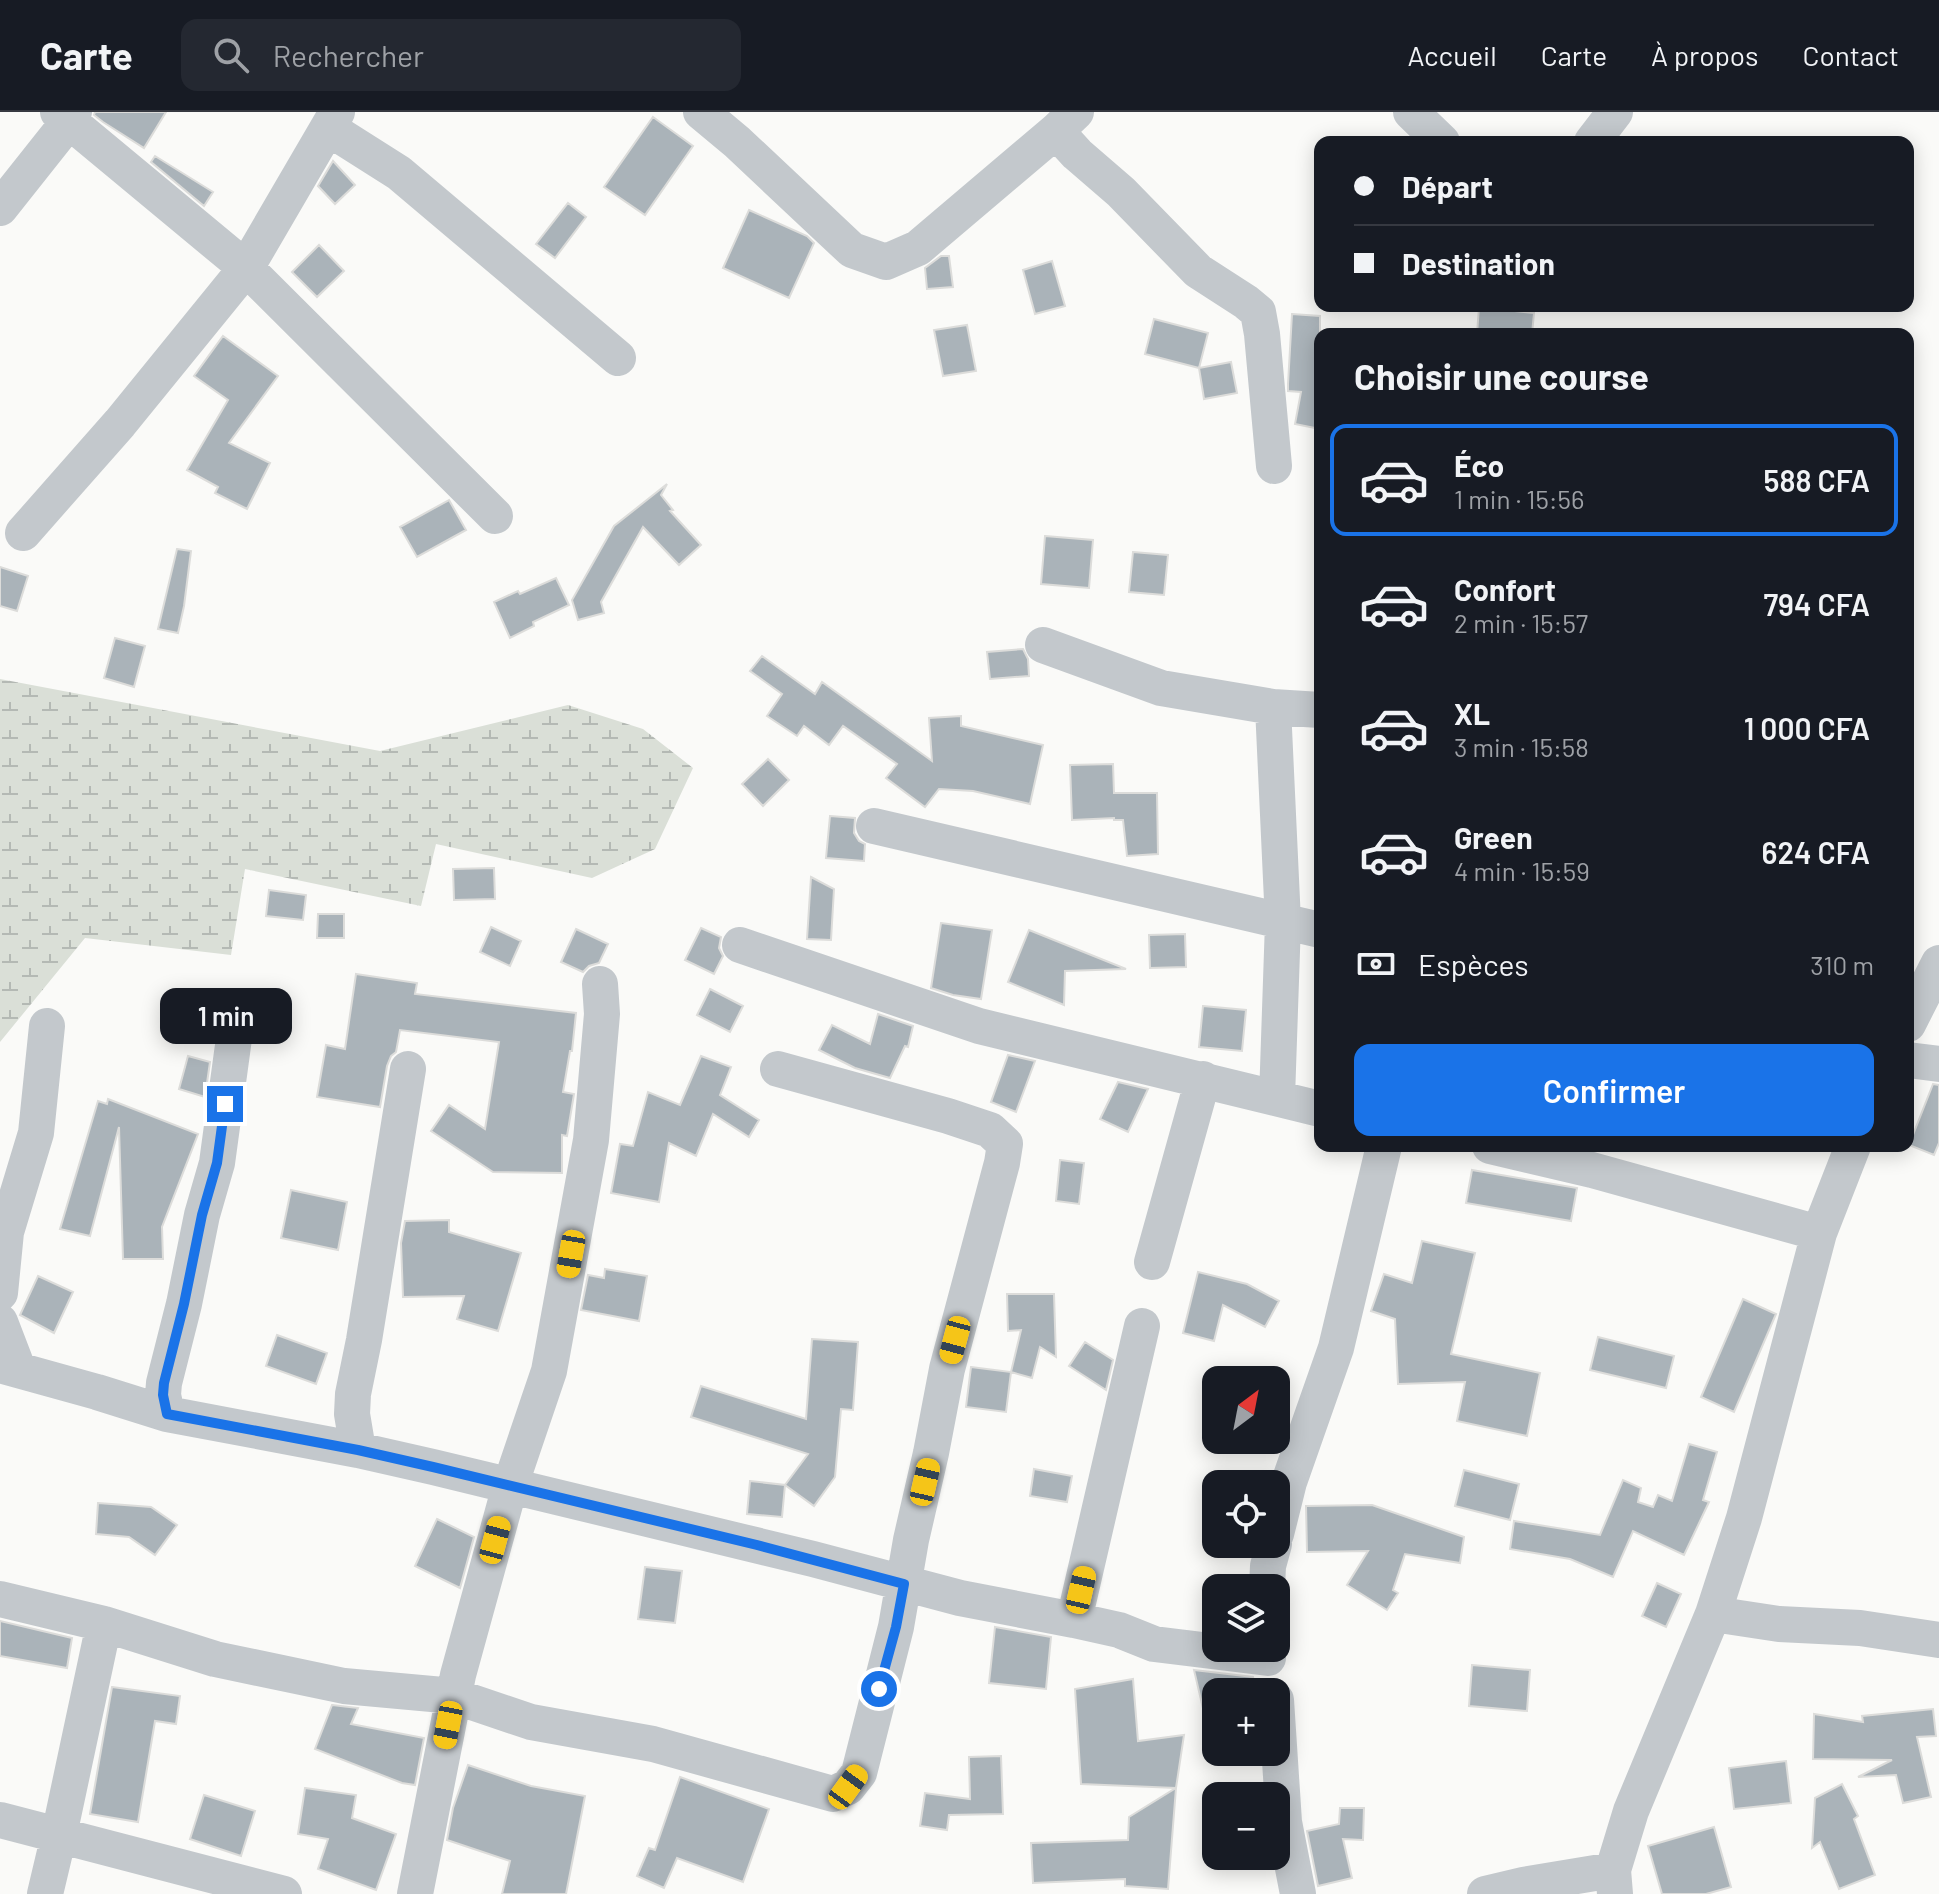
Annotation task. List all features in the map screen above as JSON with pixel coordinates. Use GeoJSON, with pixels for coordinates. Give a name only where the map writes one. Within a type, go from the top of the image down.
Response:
{"type":"FeatureCollection","features":[{"type":"Feature","properties":{"kind":"street"},"geometry":{"type":"LineString","coordinates":[[701,112],[852,250],[886,262],[918,248],[1066,122],[1077,154],[1121,192],[1198,271],[1258,312],[1274,466]]}},
{"type":"Feature","properties":{"kind":"street"},"geometry":{"type":"LineString","coordinates":[[1411,112],[1436,136]]}},
{"type":"Feature","properties":{"kind":"street"},"geometry":{"type":"LineString","coordinates":[[1597,136],[1615,112]]}},
{"type":"Feature","properties":{"kind":"street"},"geometry":{"type":"LineString","coordinates":[[0,208],[67,115],[246,268],[495,516]]}},
{"type":"Feature","properties":{"kind":"street"},"geometry":{"type":"LineString","coordinates":[[23,533],[120,423],[246,268],[332,120],[618,358]]}},
{"type":"Feature","properties":{"kind":"street"},"geometry":{"type":"LineString","coordinates":[[1043,645],[1161,688],[1273,707],[1314,710]]}},
{"type":"Feature","properties":{"kind":"street"},"geometry":{"type":"LineString","coordinates":[[1273,707],[1283,922],[1277,1098]]}},
{"type":"Feature","properties":{"kind":"street"},"geometry":{"type":"LineString","coordinates":[[874,826],[1314,929]]}},
{"type":"Feature","properties":{"kind":"street"},"geometry":{"type":"LineString","coordinates":[[740,945],[979,1026],[1314,1107]]}},
{"type":"Feature","properties":{"kind":"street"},"geometry":{"type":"LineString","coordinates":[[1914,1012],[1939,963]]}},
{"type":"Feature","properties":{"kind":"street"},"geometry":{"type":"LineString","coordinates":[[415,1894],[454,1696],[510,1486],[549,1371],[591,1140],[602,1014],[600,984]]}},
{"type":"Feature","properties":{"kind":"street"},"geometry":{"type":"LineString","coordinates":[[167,1414],[164,1383],[202,1215],[217,1163],[237,1016]]}},
{"type":"Feature","properties":{"kind":"street"},"geometry":{"type":"LineString","coordinates":[[0,1293],[6,1232],[36,1133],[47,1026]]}},
{"type":"Feature","properties":{"kind":"street"},"geometry":{"type":"LineString","coordinates":[[1914,1061],[1939,1064]]}},
{"type":"Feature","properties":{"kind":"street"},"geometry":{"type":"LineString","coordinates":[[358,1450],[352,1414],[353,1394],[408,1069]]}},
{"type":"Feature","properties":{"kind":"street"},"geometry":{"type":"LineString","coordinates":[[0,1599],[104,1624],[215,1659],[344,1686],[454,1696],[531,1722],[653,1744],[833,1794],[848,1787],[859,1773],[896,1627],[947,1369],[1005,1144],[990,1130],[976,1125],[778,1069]]}},
{"type":"Feature","properties":{"kind":"street"},"geometry":{"type":"LineString","coordinates":[[1152,1262],[1203,1079]]}},
{"type":"Feature","properties":{"kind":"street"},"geometry":{"type":"LineString","coordinates":[[1290,1479],[1336,1348],[1383,1152]]}},
{"type":"Feature","properties":{"kind":"street"},"geometry":{"type":"LineString","coordinates":[[1516,1152],[1819,1233]]}},
{"type":"Feature","properties":{"kind":"street"},"geometry":{"type":"LineString","coordinates":[[1485,1894],[1523,1885],[1614,1882],[1631,1811],[1713,1614],[1744,1518],[1819,1233],[1851,1152]]}},
{"type":"Feature","properties":{"kind":"street"},"geometry":{"type":"LineString","coordinates":[[0,1322],[9,1367],[167,1414],[358,1450],[798,1555],[960,1598],[1119,1630],[1154,1644],[1270,1666]]}},
{"type":"Feature","properties":{"kind":"street"},"geometry":{"type":"LineString","coordinates":[[1074,1620],[1142,1326]]}},
{"type":"Feature","properties":{"kind":"street"},"geometry":{"type":"LineString","coordinates":[[1713,1614],[1779,1624],[1860,1628],[1939,1640]]}},
{"type":"Feature","properties":{"kind":"street"},"geometry":{"type":"LineString","coordinates":[[45,1894],[104,1624]]}},
{"type":"Feature","properties":{"kind":"street"},"geometry":{"type":"LineString","coordinates":[[1280,1766],[1284,1822],[1298,1894]]}},
{"type":"Feature","properties":{"kind":"street"},"geometry":{"type":"LineString","coordinates":[[0,1820],[284,1894]]}},
{"type":"Feature","properties":{"kind":"green space"},"geometry":{"type":"Polygon","coordinates":[[[0,679],[380,751],[568,705],[643,729],[693,768],[655,849],[592,878],[436,844],[421,906],[245,869],[231,955],[85,938],[0,1042],[0,679]]]}},
{"type":"Feature","properties":{"kind":"building"},"geometry":{"type":"Polygon","coordinates":[[[95,112],[166,112],[144,148],[103,122],[94,115],[95,112]]]}},
{"type":"Feature","properties":{"kind":"building"},"geometry":{"type":"Polygon","coordinates":[[[653,117],[693,146],[645,215],[604,187],[653,117]]]}},
{"type":"Feature","properties":{"kind":"building"},"geometry":{"type":"Polygon","coordinates":[[[155,156],[213,192],[204,206],[151,162],[155,156]]]}},
{"type":"Feature","properties":{"kind":"building"},"geometry":{"type":"Polygon","coordinates":[[[333,161],[355,185],[335,204],[318,186],[333,161]]]}},
{"type":"Feature","properties":{"kind":"building"},"geometry":{"type":"Polygon","coordinates":[[[568,203],[586,217],[555,258],[536,244],[568,203]]]}},
{"type":"Feature","properties":{"kind":"building"},"geometry":{"type":"Polygon","coordinates":[[[749,210],[807,236],[814,243],[789,298],[723,268],[749,210]]]}},
{"type":"Feature","properties":{"kind":"building"},"geometry":{"type":"Polygon","coordinates":[[[319,245],[344,271],[317,297],[292,272],[319,245]]]}},
{"type":"Feature","properties":{"kind":"building"},"geometry":{"type":"Polygon","coordinates":[[[941,256],[949,256],[953,287],[927,289],[925,268],[941,256]]]}},
{"type":"Feature","properties":{"kind":"building"},"geometry":{"type":"Polygon","coordinates":[[[1052,261],[1065,306],[1035,314],[1023,270],[1052,261]]]}},
{"type":"Feature","properties":{"kind":"building"},"geometry":{"type":"Polygon","coordinates":[[[1479,312],[1534,313],[1533,328],[1477,328],[1479,312]]]}},
{"type":"Feature","properties":{"kind":"building"},"geometry":{"type":"Polygon","coordinates":[[[1292,314],[1320,316],[1320,328],[1314,328],[1314,428],[1295,424],[1301,392],[1288,391],[1292,314]]]}},
{"type":"Feature","properties":{"kind":"building"},"geometry":{"type":"Polygon","coordinates":[[[1154,319],[1208,333],[1199,368],[1145,354],[1154,319]]]}},
{"type":"Feature","properties":{"kind":"building"},"geometry":{"type":"Polygon","coordinates":[[[967,325],[976,371],[943,376],[934,330],[967,325]]]}},
{"type":"Feature","properties":{"kind":"building"},"geometry":{"type":"Polygon","coordinates":[[[223,336],[278,376],[229,443],[270,463],[247,509],[215,493],[218,487],[187,470],[228,400],[194,376],[223,336]]]}},
{"type":"Feature","properties":{"kind":"building"},"geometry":{"type":"Polygon","coordinates":[[[1231,362],[1237,393],[1204,399],[1199,368],[1231,362]]]}},
{"type":"Feature","properties":{"kind":"building"},"geometry":{"type":"Polygon","coordinates":[[[667,484],[661,495],[673,510],[670,511],[701,545],[679,565],[643,527],[601,602],[604,613],[578,620],[572,600],[614,526],[667,484]]]}},
{"type":"Feature","properties":{"kind":"building"},"geometry":{"type":"Polygon","coordinates":[[[449,500],[466,530],[417,557],[400,527],[449,500]]]}},
{"type":"Feature","properties":{"kind":"building"},"geometry":{"type":"Polygon","coordinates":[[[1045,536],[1093,540],[1089,588],[1041,584],[1045,536]]]}},
{"type":"Feature","properties":{"kind":"building"},"geometry":{"type":"Polygon","coordinates":[[[177,549],[191,551],[178,633],[158,629],[177,549]]]}},
{"type":"Feature","properties":{"kind":"building"},"geometry":{"type":"Polygon","coordinates":[[[1133,552],[1168,555],[1164,595],[1129,592],[1133,552]]]}},
{"type":"Feature","properties":{"kind":"building"},"geometry":{"type":"Polygon","coordinates":[[[0,567],[28,576],[17,611],[0,606],[0,567]]]}},
{"type":"Feature","properties":{"kind":"building"},"geometry":{"type":"Polygon","coordinates":[[[556,578],[569,605],[533,622],[534,626],[510,638],[494,602],[556,578]]]}},
{"type":"Feature","properties":{"kind":"building"},"geometry":{"type":"Polygon","coordinates":[[[115,638],[145,646],[134,687],[104,678],[115,638]]]}},
{"type":"Feature","properties":{"kind":"building"},"geometry":{"type":"Polygon","coordinates":[[[1023,649],[1028,659],[1029,676],[990,679],[987,652],[1023,649]]]}},
{"type":"Feature","properties":{"kind":"building"},"geometry":{"type":"Polygon","coordinates":[[[762,656],[815,694],[822,682],[932,761],[929,718],[961,716],[961,726],[1043,745],[1030,804],[973,791],[939,789],[925,807],[886,778],[897,764],[843,726],[829,745],[804,726],[797,736],[767,716],[782,694],[750,671],[762,656]]]}},
{"type":"Feature","properties":{"kind":"building"},"geometry":{"type":"Polygon","coordinates":[[[768,759],[789,780],[763,806],[742,784],[768,759]]]}},
{"type":"Feature","properties":{"kind":"building"},"geometry":{"type":"Polygon","coordinates":[[[1113,764],[1114,793],[1157,793],[1158,854],[1127,856],[1123,820],[1072,820],[1070,765],[1113,764]]]}},
{"type":"Feature","properties":{"kind":"building"},"geometry":{"type":"Polygon","coordinates":[[[830,816],[855,818],[854,833],[865,844],[864,861],[826,858],[830,816]]]}},
{"type":"Feature","properties":{"kind":"building"},"geometry":{"type":"Polygon","coordinates":[[[494,868],[495,899],[454,900],[453,869],[494,868]]]}},
{"type":"Feature","properties":{"kind":"building"},"geometry":{"type":"Polygon","coordinates":[[[811,877],[834,889],[831,940],[807,939],[811,877]]]}},
{"type":"Feature","properties":{"kind":"building"},"geometry":{"type":"Polygon","coordinates":[[[269,890],[306,895],[303,920],[266,916],[269,890]]]}},
{"type":"Feature","properties":{"kind":"building"},"geometry":{"type":"Polygon","coordinates":[[[318,914],[344,914],[344,938],[317,938],[318,914]]]}},
{"type":"Feature","properties":{"kind":"building"},"geometry":{"type":"Polygon","coordinates":[[[941,923],[992,930],[981,999],[931,988],[941,923]]]}},
{"type":"Feature","properties":{"kind":"building"},"geometry":{"type":"Polygon","coordinates":[[[491,927],[521,941],[510,966],[480,952],[491,927]]]}},
{"type":"Feature","properties":{"kind":"building"},"geometry":{"type":"Polygon","coordinates":[[[701,928],[721,937],[719,948],[723,956],[714,974],[685,960],[701,928]]]}},
{"type":"Feature","properties":{"kind":"building"},"geometry":{"type":"Polygon","coordinates":[[[576,929],[608,944],[599,963],[583,972],[561,962],[576,929]]]}},
{"type":"Feature","properties":{"kind":"building"},"geometry":{"type":"Polygon","coordinates":[[[1029,930],[1126,969],[1065,971],[1064,1005],[1008,982],[1029,930]]]}},
{"type":"Feature","properties":{"kind":"building"},"geometry":{"type":"Polygon","coordinates":[[[1185,934],[1186,967],[1150,968],[1149,935],[1185,934]]]}},
{"type":"Feature","properties":{"kind":"building"},"geometry":{"type":"Polygon","coordinates":[[[356,974],[417,983],[415,994],[576,1013],[563,1092],[574,1094],[567,1136],[562,1135],[562,1173],[493,1172],[431,1131],[449,1105],[485,1129],[499,1042],[400,1030],[396,1052],[387,1066],[380,1107],[317,1097],[326,1045],[345,1049],[356,974]]]}},
{"type":"Feature","properties":{"kind":"building"},"geometry":{"type":"Polygon","coordinates":[[[710,989],[743,1006],[730,1032],[697,1015],[710,989]]]}},
{"type":"Feature","properties":{"kind":"building"},"geometry":{"type":"Polygon","coordinates":[[[1203,1006],[1246,1010],[1242,1051],[1199,1047],[1203,1006]]]}},
{"type":"Feature","properties":{"kind":"building"},"geometry":{"type":"Polygon","coordinates":[[[878,1014],[913,1026],[908,1047],[905,1046],[890,1078],[855,1068],[819,1050],[832,1025],[870,1044],[878,1014]]]}},
{"type":"Feature","properties":{"kind":"building"},"geometry":{"type":"Polygon","coordinates":[[[1008,1055],[1035,1061],[1016,1112],[991,1102],[1008,1055]]]}},
{"type":"Feature","properties":{"kind":"building"},"geometry":{"type":"Polygon","coordinates":[[[188,1056],[210,1062],[205,1097],[179,1089],[188,1056]]]}},
{"type":"Feature","properties":{"kind":"building"},"geometry":{"type":"Polygon","coordinates":[[[701,1056],[731,1067],[720,1095],[759,1120],[749,1137],[713,1114],[696,1156],[669,1143],[659,1202],[611,1193],[620,1144],[633,1146],[648,1092],[680,1105],[701,1056]]]}},
{"type":"Feature","properties":{"kind":"building"},"geometry":{"type":"Polygon","coordinates":[[[1118,1082],[1148,1089],[1128,1132],[1100,1119],[1118,1082]]]}},
{"type":"Feature","properties":{"kind":"building"},"geometry":{"type":"Polygon","coordinates":[[[1933,1084],[1939,1085],[1939,1143],[1934,1155],[1914,1147],[1914,1132],[1933,1084]]]}},
{"type":"Feature","properties":{"kind":"building"},"geometry":{"type":"Polygon","coordinates":[[[108,1099],[198,1134],[162,1227],[163,1259],[123,1259],[119,1127],[90,1236],[60,1229],[98,1101],[107,1104],[108,1099]]]}},
{"type":"Feature","properties":{"kind":"building"},"geometry":{"type":"Polygon","coordinates":[[[1060,1160],[1084,1163],[1079,1204],[1056,1201],[1060,1160]]]}},
{"type":"Feature","properties":{"kind":"building"},"geometry":{"type":"Polygon","coordinates":[[[1472,1170],[1577,1188],[1571,1221],[1466,1203],[1472,1170]]]}},
{"type":"Feature","properties":{"kind":"building"},"geometry":{"type":"Polygon","coordinates":[[[291,1190],[347,1202],[338,1250],[281,1238],[291,1190]]]}},
{"type":"Feature","properties":{"kind":"building"},"geometry":{"type":"Polygon","coordinates":[[[449,1220],[449,1232],[521,1253],[498,1331],[457,1319],[464,1296],[403,1297],[401,1243],[405,1221],[449,1220]]]}},
{"type":"Feature","properties":{"kind":"building"},"geometry":{"type":"Polygon","coordinates":[[[1422,1241],[1475,1253],[1451,1354],[1540,1373],[1527,1436],[1457,1421],[1465,1382],[1398,1384],[1395,1319],[1371,1311],[1384,1274],[1412,1283],[1422,1241]]]}},
{"type":"Feature","properties":{"kind":"building"},"geometry":{"type":"Polygon","coordinates":[[[605,1269],[647,1276],[639,1321],[581,1310],[588,1275],[604,1278],[605,1269]]]}},
{"type":"Feature","properties":{"kind":"building"},"geometry":{"type":"Polygon","coordinates":[[[1198,1272],[1247,1284],[1279,1301],[1265,1327],[1223,1305],[1214,1341],[1183,1333],[1198,1272]]]}},
{"type":"Feature","properties":{"kind":"building"},"geometry":{"type":"Polygon","coordinates":[[[38,1276],[73,1292],[54,1333],[20,1315],[38,1276]]]}},
{"type":"Feature","properties":{"kind":"building"},"geometry":{"type":"Polygon","coordinates":[[[1007,1294],[1054,1294],[1056,1357],[1040,1347],[1032,1378],[1011,1372],[1021,1330],[1008,1331],[1007,1294]]]}},
{"type":"Feature","properties":{"kind":"building"},"geometry":{"type":"Polygon","coordinates":[[[1743,1299],[1776,1314],[1734,1412],[1701,1397],[1743,1299]]]}},
{"type":"Feature","properties":{"kind":"building"},"geometry":{"type":"Polygon","coordinates":[[[277,1335],[327,1353],[316,1384],[266,1366],[277,1335]]]}},
{"type":"Feature","properties":{"kind":"building"},"geometry":{"type":"Polygon","coordinates":[[[1598,1337],[1674,1356],[1666,1388],[1590,1370],[1598,1337]]]}},
{"type":"Feature","properties":{"kind":"building"},"geometry":{"type":"Polygon","coordinates":[[[812,1339],[858,1342],[853,1410],[841,1409],[835,1477],[814,1506],[785,1485],[808,1454],[691,1417],[701,1386],[806,1419],[812,1339]]]}},
{"type":"Feature","properties":{"kind":"building"},"geometry":{"type":"Polygon","coordinates":[[[1085,1342],[1113,1360],[1106,1390],[1069,1366],[1085,1342]]]}},
{"type":"Feature","properties":{"kind":"building"},"geometry":{"type":"Polygon","coordinates":[[[971,1367],[1011,1372],[1006,1412],[966,1407],[971,1367]]]}},
{"type":"Feature","properties":{"kind":"building"},"geometry":{"type":"Polygon","coordinates":[[[1689,1444],[1717,1452],[1703,1500],[1709,1502],[1684,1555],[1633,1531],[1613,1577],[1570,1559],[1510,1549],[1514,1521],[1600,1535],[1623,1480],[1641,1488],[1638,1502],[1653,1507],[1658,1495],[1672,1501],[1689,1444]]]}},
{"type":"Feature","properties":{"kind":"building"},"geometry":{"type":"Polygon","coordinates":[[[1034,1469],[1072,1476],[1067,1502],[1030,1496],[1034,1469]]]}},
{"type":"Feature","properties":{"kind":"building"},"geometry":{"type":"Polygon","coordinates":[[[1464,1470],[1519,1484],[1510,1520],[1455,1506],[1464,1470]]]}},
{"type":"Feature","properties":{"kind":"building"},"geometry":{"type":"Polygon","coordinates":[[[750,1481],[785,1485],[782,1517],[747,1514],[750,1481]]]}},
{"type":"Feature","properties":{"kind":"building"},"geometry":{"type":"Polygon","coordinates":[[[98,1503],[151,1507],[177,1525],[155,1555],[129,1537],[96,1534],[98,1503]]]}},
{"type":"Feature","properties":{"kind":"building"},"geometry":{"type":"Polygon","coordinates":[[[1372,1505],[1464,1537],[1460,1563],[1405,1554],[1393,1590],[1398,1593],[1387,1610],[1347,1585],[1368,1551],[1307,1552],[1306,1506],[1372,1505]]]}},
{"type":"Feature","properties":{"kind":"building"},"geometry":{"type":"Polygon","coordinates":[[[437,1519],[474,1537],[460,1588],[415,1566],[437,1519]]]}},
{"type":"Feature","properties":{"kind":"building"},"geometry":{"type":"Polygon","coordinates":[[[645,1567],[682,1571],[675,1623],[638,1619],[645,1567]]]}},
{"type":"Feature","properties":{"kind":"building"},"geometry":{"type":"Polygon","coordinates":[[[1657,1583],[1681,1594],[1666,1627],[1642,1616],[1657,1583]]]}},
{"type":"Feature","properties":{"kind":"building"},"geometry":{"type":"Polygon","coordinates":[[[0,1621],[72,1638],[67,1668],[0,1656],[0,1621]]]}},
{"type":"Feature","properties":{"kind":"building"},"geometry":{"type":"Polygon","coordinates":[[[995,1627],[1051,1637],[1046,1689],[989,1683],[995,1627]]]}},
{"type":"Feature","properties":{"kind":"building"},"geometry":{"type":"Polygon","coordinates":[[[1472,1665],[1530,1670],[1527,1711],[1469,1706],[1472,1665]]]}},
{"type":"Feature","properties":{"kind":"building"},"geometry":{"type":"Polygon","coordinates":[[[1194,1670],[1253,1677],[1202,1678],[1202,1704],[1194,1670]]]}},
{"type":"Feature","properties":{"kind":"building"},"geometry":{"type":"Polygon","coordinates":[[[1133,1679],[1138,1741],[1184,1735],[1176,1788],[1081,1784],[1075,1689],[1133,1679]]]}},
{"type":"Feature","properties":{"kind":"building"},"geometry":{"type":"Polygon","coordinates":[[[112,1687],[180,1696],[176,1724],[155,1721],[138,1822],[90,1814],[112,1687]]]}},
{"type":"Feature","properties":{"kind":"building"},"geometry":{"type":"Polygon","coordinates":[[[332,1705],[358,1708],[351,1724],[424,1738],[415,1785],[402,1783],[315,1749],[332,1705]]]}},
{"type":"Feature","properties":{"kind":"building"},"geometry":{"type":"Polygon","coordinates":[[[1933,1709],[1936,1736],[1917,1737],[1931,1797],[1903,1803],[1896,1775],[1858,1777],[1892,1760],[1813,1759],[1814,1714],[1863,1722],[1862,1716],[1933,1709]]]}},
{"type":"Feature","properties":{"kind":"building"},"geometry":{"type":"Polygon","coordinates":[[[1001,1756],[1003,1814],[949,1815],[947,1830],[920,1826],[925,1793],[970,1799],[969,1757],[1001,1756]]]}},
{"type":"Feature","properties":{"kind":"building"},"geometry":{"type":"Polygon","coordinates":[[[1786,1761],[1791,1803],[1734,1809],[1729,1768],[1786,1761]]]}},
{"type":"Feature","properties":{"kind":"building"},"geometry":{"type":"Polygon","coordinates":[[[468,1765],[531,1786],[585,1796],[566,1894],[502,1894],[510,1861],[447,1840],[453,1808],[468,1765]]]}},
{"type":"Feature","properties":{"kind":"building"},"geometry":{"type":"Polygon","coordinates":[[[680,1777],[769,1809],[743,1882],[677,1858],[664,1888],[637,1876],[649,1848],[655,1850],[680,1777]]]}},
{"type":"Feature","properties":{"kind":"building"},"geometry":{"type":"Polygon","coordinates":[[[1842,1784],[1858,1816],[1854,1819],[1875,1875],[1839,1889],[1820,1842],[1812,1848],[1815,1798],[1842,1784]]]}},
{"type":"Feature","properties":{"kind":"building"},"geometry":{"type":"Polygon","coordinates":[[[305,1788],[356,1795],[352,1818],[396,1834],[376,1890],[318,1869],[328,1839],[298,1834],[305,1788]]]}},
{"type":"Feature","properties":{"kind":"building"},"geometry":{"type":"Polygon","coordinates":[[[1176,1788],[1168,1889],[1125,1886],[1125,1879],[1033,1883],[1031,1843],[1128,1840],[1129,1817],[1176,1788]]]}},
{"type":"Feature","properties":{"kind":"building"},"geometry":{"type":"Polygon","coordinates":[[[204,1795],[255,1811],[241,1856],[190,1839],[204,1795]]]}},
{"type":"Feature","properties":{"kind":"building"},"geometry":{"type":"Polygon","coordinates":[[[1340,1808],[1364,1808],[1363,1840],[1343,1839],[1352,1878],[1318,1886],[1307,1831],[1339,1824],[1340,1808]]]}},
{"type":"Feature","properties":{"kind":"building"},"geometry":{"type":"Polygon","coordinates":[[[1714,1827],[1731,1887],[1706,1894],[1662,1894],[1648,1846],[1714,1827]]]}},
{"type":"Feature","properties":{"kind":"route"},"geometry":{"type":"LineString","coordinates":[[225,1104],[217,1163],[202,1215],[164,1383],[167,1414],[433,1467],[617,1510],[904,1584],[879,1689]]}}]}
